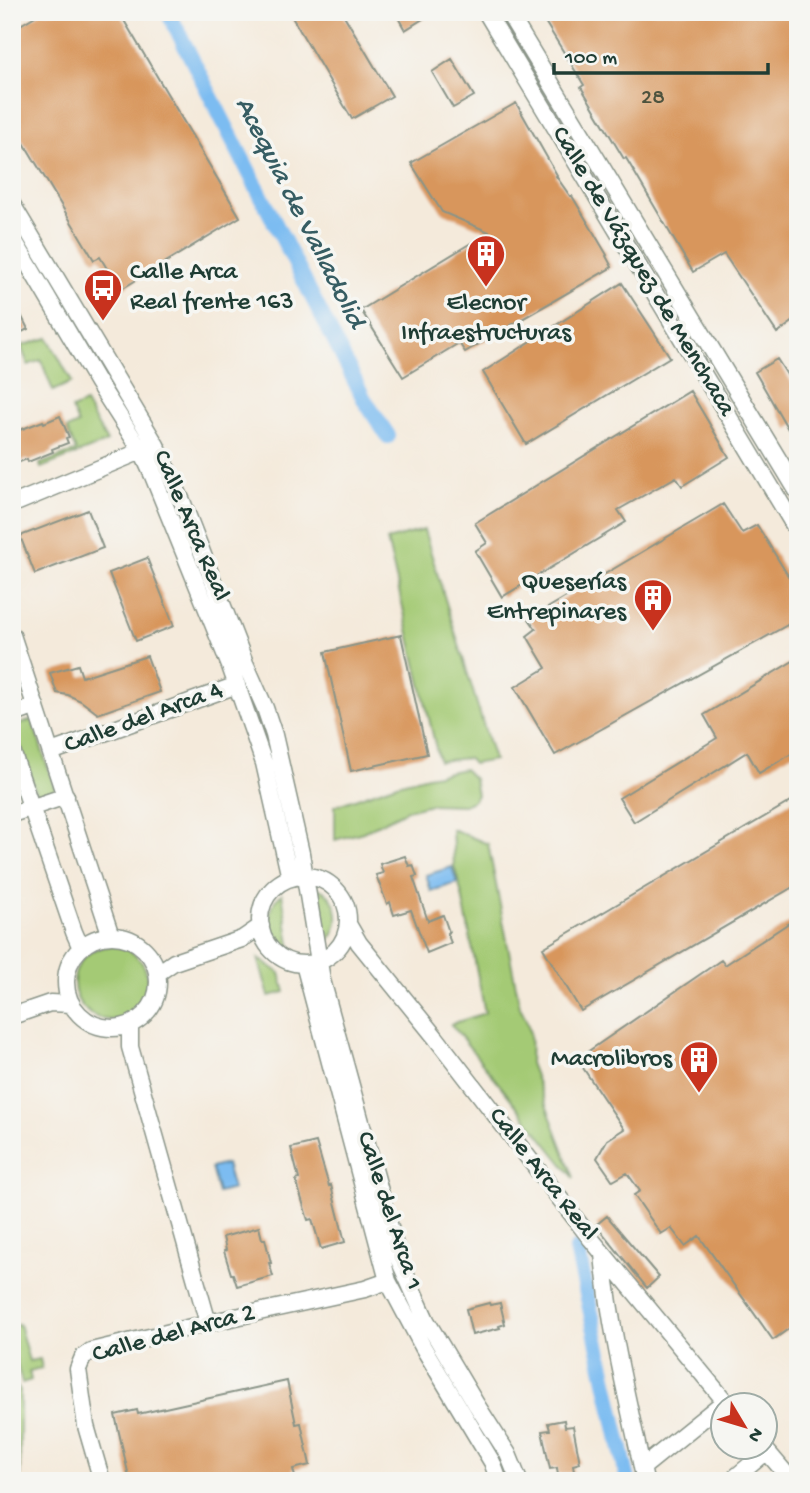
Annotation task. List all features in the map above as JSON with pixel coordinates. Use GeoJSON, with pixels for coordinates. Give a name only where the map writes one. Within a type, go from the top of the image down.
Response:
{"type":"FeatureCollection","features":[{"type":"Feature","properties":{"kind":"street","name":"Calle de Vázquez de Menchaca"},"geometry":{"type":"LineString","coordinates":[[486,12],[798,532]]}},
{"type":"Feature","properties":{"kind":"street","name":"Calle de Vázquez de Menchaca"},"geometry":{"type":"LineString","coordinates":[[508,12],[798,492]]}},
{"type":"Feature","properties":{"kind":"street","name":"Calle Arca Real"},"geometry":{"type":"LineString","coordinates":[[12,204],[149,448],[182,501],[268,717],[274,735],[311,962]]}},
{"type":"Feature","properties":{"kind":"street","name":"Calle Arca Real"},"geometry":{"type":"LineString","coordinates":[[12,237],[98,383],[149,448],[153,475],[237,685],[264,763],[298,877]]}},
{"type":"Feature","properties":{"kind":"street"},"geometry":{"type":"LineString","coordinates":[[14,504],[149,448]]}},
{"type":"Feature","properties":{"kind":"street"},"geometry":{"type":"LineString","coordinates":[[12,635],[111,936]]}},
{"type":"Feature","properties":{"kind":"street","name":"Calle del Arca 4"},"geometry":{"type":"LineString","coordinates":[[51,752],[237,685]]}},
{"type":"Feature","properties":{"kind":"street","name":"Calle del Arca 4"},"geometry":{"type":"LineString","coordinates":[[12,715],[36,706]]}},
{"type":"Feature","properties":{"kind":"street"},"geometry":{"type":"LineString","coordinates":[[12,751],[81,948]]}},
{"type":"Feature","properties":{"kind":"street","name":"Calle del Arca 4"},"geometry":{"type":"LineString","coordinates":[[12,814],[65,796]]}},
{"type":"Feature","properties":{"kind":"street","name":"Calle Arca Real"},"geometry":{"type":"LineString","coordinates":[[298,877],[325,881],[339,893],[347,908],[351,935],[436,1038],[603,1254],[718,1392]]}},
{"type":"Feature","properties":{"kind":"street"},"geometry":{"type":"LineString","coordinates":[[298,877],[280,883],[265,899],[260,916],[262,932],[270,947],[281,958],[294,963],[311,962],[328,957],[351,935]]}},
{"type":"Feature","properties":{"kind":"street"},"geometry":{"type":"LineString","coordinates":[[156,967],[262,932]]}},
{"type":"Feature","properties":{"kind":"street"},"geometry":{"type":"LineString","coordinates":[[111,936],[136,943],[146,951],[156,967],[159,984],[153,1004],[147,1013],[123,1027],[106,1028],[95,1026],[77,1013],[68,997],[66,978],[73,957],[81,948],[100,937],[111,936]]}},
{"type":"Feature","properties":{"kind":"street","name":"Calle del Arca 1"},"geometry":{"type":"LineString","coordinates":[[311,962],[388,1281],[423,1347],[492,1462],[499,1481]]}},
{"type":"Feature","properties":{"kind":"street","name":"Calle del Arca 1"},"geometry":{"type":"LineString","coordinates":[[311,962],[322,980],[399,1260],[426,1321],[508,1454],[519,1481]]}},
{"type":"Feature","properties":{"kind":"street"},"geometry":{"type":"LineString","coordinates":[[12,1016],[68,997]]}},
{"type":"Feature","properties":{"kind":"street"},"geometry":{"type":"LineString","coordinates":[[123,1027],[208,1323]]}},
{"type":"Feature","properties":{"kind":"street"},"geometry":{"type":"LineString","coordinates":[[603,1254],[623,1381],[643,1474],[708,1419]]}},
{"type":"Feature","properties":{"kind":"street","name":"Calle del Arca 2"},"geometry":{"type":"LineString","coordinates":[[102,1481],[86,1426],[78,1369],[83,1357],[91,1351],[365,1289],[388,1281]]}},
{"type":"Feature","properties":{"kind":"street"},"geometry":{"type":"LineString","coordinates":[[731,1481],[752,1462]]}},
{"type":"Feature","properties":{"kind":"street"},"geometry":{"type":"LineString","coordinates":[[777,1462],[792,1481]]}},
{"type":"Feature","properties":{"kind":"green space"},"geometry":{"type":"Polygon","coordinates":[[[48,338],[72,382],[53,391],[41,360],[28,365],[21,346],[48,338]]]}},
{"type":"Feature","properties":{"kind":"green space"},"geometry":{"type":"Polygon","coordinates":[[[85,403],[107,442],[41,468],[40,464],[76,451],[67,429],[78,424],[72,409],[85,403]]]}},
{"type":"Feature","properties":{"kind":"green space"},"geometry":{"type":"Polygon","coordinates":[[[424,530],[494,760],[473,764],[468,758],[439,761],[387,540],[424,530]]]}},
{"type":"Feature","properties":{"kind":"green space"},"geometry":{"type":"Polygon","coordinates":[[[32,720],[56,792],[38,799],[14,726],[32,720]]]}},
{"type":"Feature","properties":{"kind":"green space"},"geometry":{"type":"Polygon","coordinates":[[[464,769],[474,779],[477,795],[473,801],[464,805],[431,804],[407,810],[363,832],[335,840],[335,806],[397,784],[464,769]]]}},
{"type":"Feature","properties":{"kind":"green space"},"geometry":{"type":"Polygon","coordinates":[[[452,829],[488,844],[520,1007],[529,1028],[530,1063],[574,1178],[451,1024],[485,1013],[454,866],[452,829]]]}},
{"type":"Feature","properties":{"kind":"green space"},"geometry":{"type":"Polygon","coordinates":[[[313,887],[329,896],[337,913],[335,930],[323,945],[313,887]]]}},
{"type":"Feature","properties":{"kind":"green space"},"geometry":{"type":"Polygon","coordinates":[[[282,894],[291,950],[275,937],[270,924],[272,907],[282,894]]]}},
{"type":"Feature","properties":{"kind":"green space"},"geometry":{"type":"Polygon","coordinates":[[[104,946],[118,946],[132,952],[142,962],[148,983],[146,997],[132,1014],[118,1020],[104,1020],[90,1014],[80,1004],[74,990],[74,976],[80,962],[90,952],[104,946]]]}},
{"type":"Feature","properties":{"kind":"green space"},"geometry":{"type":"Polygon","coordinates":[[[258,958],[280,973],[285,992],[269,996],[258,958]]]}},
{"type":"Feature","properties":{"kind":"green space"},"geometry":{"type":"Polygon","coordinates":[[[19,1324],[29,1361],[40,1359],[42,1368],[29,1371],[31,1380],[22,1383],[12,1346],[12,1326],[19,1324]]]}},
{"type":"Feature","properties":{"kind":"green space"},"geometry":{"type":"Polygon","coordinates":[[[12,1382],[20,1390],[20,1477],[12,1471],[12,1382]]]}},
{"type":"Feature","properties":{"kind":"water"},"geometry":{"type":"Polygon","coordinates":[[[452,867],[457,883],[431,891],[426,875],[452,867]]]}},
{"type":"Feature","properties":{"kind":"water"},"geometry":{"type":"Polygon","coordinates":[[[226,1164],[233,1189],[218,1193],[211,1168],[226,1164]]]}},
{"type":"Feature","properties":{"kind":"building"},"geometry":{"type":"Polygon","coordinates":[[[42,12],[119,12],[240,217],[120,290],[100,257],[94,260],[12,123],[12,108],[17,105],[12,97],[12,30],[42,12]]]}},
{"type":"Feature","properties":{"kind":"building"},"geometry":{"type":"Polygon","coordinates":[[[289,12],[342,12],[392,96],[352,119],[289,12]]]}},
{"type":"Feature","properties":{"kind":"building"},"geometry":{"type":"Polygon","coordinates":[[[395,12],[434,12],[405,30],[395,12]]]}},
{"type":"Feature","properties":{"kind":"building"},"geometry":{"type":"Polygon","coordinates":[[[539,12],[793,12],[798,19],[798,318],[777,333],[724,254],[693,272],[539,12]]]}},
{"type":"Feature","properties":{"kind":"building"},"geometry":{"type":"Polygon","coordinates":[[[452,59],[474,96],[453,108],[432,72],[452,59]]]}},
{"type":"Feature","properties":{"kind":"building","name":"Elecnor Infraestructuras"},"geometry":{"type":"Polygon","coordinates":[[[516,103],[556,176],[572,196],[612,267],[465,352],[459,343],[403,377],[361,310],[489,232],[442,212],[411,163],[516,103]]]}},
{"type":"Feature","properties":{"kind":"building"},"geometry":{"type":"Polygon","coordinates":[[[622,283],[670,357],[526,444],[483,372],[622,283]]]}},
{"type":"Feature","properties":{"kind":"building"},"geometry":{"type":"Polygon","coordinates":[[[12,297],[28,329],[12,337],[12,297]]]}},
{"type":"Feature","properties":{"kind":"building"},"geometry":{"type":"Polygon","coordinates":[[[777,359],[798,392],[798,423],[788,429],[755,372],[777,359]]]}},
{"type":"Feature","properties":{"kind":"building"},"geometry":{"type":"Polygon","coordinates":[[[690,391],[729,457],[682,486],[676,477],[618,510],[626,522],[502,597],[475,551],[487,543],[475,523],[690,391]]]}},
{"type":"Feature","properties":{"kind":"building"},"geometry":{"type":"Polygon","coordinates":[[[60,416],[69,437],[66,438],[68,443],[28,462],[27,459],[12,465],[12,433],[60,416]]]}},
{"type":"Feature","properties":{"kind":"building","name":"Queserías Entrepinares"},"geometry":{"type":"Polygon","coordinates":[[[723,504],[742,533],[757,525],[798,592],[798,619],[555,755],[515,687],[546,668],[527,636],[536,629],[529,619],[723,504]]]}},
{"type":"Feature","properties":{"kind":"building"},"geometry":{"type":"Polygon","coordinates":[[[88,510],[103,548],[35,574],[20,536],[88,510]]]}},
{"type":"Feature","properties":{"kind":"building"},"geometry":{"type":"Polygon","coordinates":[[[147,558],[174,626],[136,641],[109,573],[147,558]]]}},
{"type":"Feature","properties":{"kind":"building"},"geometry":{"type":"Polygon","coordinates":[[[401,635],[427,754],[351,771],[325,652],[401,635]]]}},
{"type":"Feature","properties":{"kind":"building"},"geometry":{"type":"Polygon","coordinates":[[[147,656],[160,692],[98,714],[81,701],[57,693],[50,673],[78,665],[82,677],[147,656]]]}},
{"type":"Feature","properties":{"kind":"building"},"geometry":{"type":"Polygon","coordinates":[[[798,658],[798,750],[759,773],[747,752],[634,822],[619,798],[717,738],[704,715],[798,658]]]}},
{"type":"Feature","properties":{"kind":"building"},"geometry":{"type":"Polygon","coordinates":[[[798,797],[798,884],[581,1011],[543,948],[798,797]]]}},
{"type":"Feature","properties":{"kind":"building"},"geometry":{"type":"Polygon","coordinates":[[[405,856],[409,866],[413,865],[417,876],[413,877],[428,921],[443,915],[449,932],[447,933],[451,943],[427,953],[411,910],[394,915],[376,875],[383,873],[380,864],[405,856]]]}},
{"type":"Feature","properties":{"kind":"building","name":"Macrolibros"},"geometry":{"type":"Polygon","coordinates":[[[798,917],[798,1322],[773,1340],[699,1236],[685,1246],[671,1228],[661,1234],[634,1195],[640,1191],[627,1173],[613,1181],[597,1158],[607,1140],[624,1129],[577,1059],[721,960],[725,965],[798,917]]]}},
{"type":"Feature","properties":{"kind":"building"},"geometry":{"type":"Polygon","coordinates":[[[316,1142],[329,1186],[331,1185],[345,1242],[321,1249],[312,1219],[308,1220],[296,1180],[299,1179],[291,1148],[316,1142]]]}},
{"type":"Feature","properties":{"kind":"building"},"geometry":{"type":"Polygon","coordinates":[[[607,1216],[659,1277],[647,1288],[596,1225],[607,1216]]]}},
{"type":"Feature","properties":{"kind":"building"},"geometry":{"type":"Polygon","coordinates":[[[259,1227],[262,1239],[265,1239],[273,1276],[237,1286],[224,1251],[223,1237],[259,1227]]]}},
{"type":"Feature","properties":{"kind":"building"},"geometry":{"type":"Polygon","coordinates":[[[500,1303],[505,1324],[499,1326],[500,1328],[472,1335],[466,1309],[500,1303]]]}},
{"type":"Feature","properties":{"kind":"building"},"geometry":{"type":"Polygon","coordinates":[[[287,1381],[296,1424],[301,1423],[310,1465],[293,1469],[296,1481],[130,1481],[115,1415],[137,1410],[138,1414],[287,1381]]]}},
{"type":"Feature","properties":{"kind":"building"},"geometry":{"type":"Polygon","coordinates":[[[564,1420],[565,1427],[573,1426],[580,1463],[573,1465],[574,1472],[558,1475],[557,1468],[550,1469],[542,1431],[550,1430],[548,1423],[564,1420]]]}},
{"type":"Feature","properties":{"kind":"waterway","name":"Acequia de Valladolid"},"geometry":{"type":"LineString","coordinates":[[168,12],[365,401],[388,436]]}},
{"type":"Feature","properties":{"kind":"waterway","name":"Acequia de Valladolid"},"geometry":{"type":"LineString","coordinates":[[577,1249],[628,1481]]}},
{"type":"Feature","properties":{"kind":"place","name":"Elecnor Infraestructuras"},"geometry":{"type":"Point","coordinates":[486,288]}},
{"type":"Feature","properties":{"kind":"place","name":"Calle Arca Real frente 163"},"geometry":{"type":"Point","coordinates":[103,322]}},
{"type":"Feature","properties":{"kind":"place","name":"Queserías Entrepinares"},"geometry":{"type":"Point","coordinates":[653,632]}},
{"type":"Feature","properties":{"kind":"place","name":"Macrolibros"},"geometry":{"type":"Point","coordinates":[699,1094]}}]}
